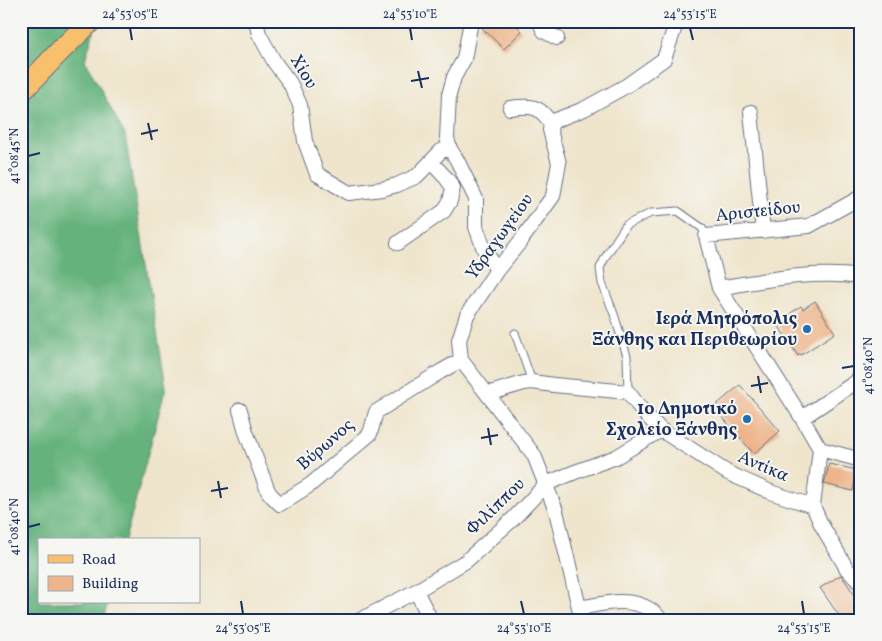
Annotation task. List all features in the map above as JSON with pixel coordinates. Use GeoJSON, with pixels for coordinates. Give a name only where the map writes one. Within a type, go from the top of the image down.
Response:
{"type":"FeatureCollection","features":[{"type":"Feature","properties":{"kind":"main road"},"geometry":{"type":"LineString","coordinates":[[21,92],[91,21]]}},
{"type":"Feature","properties":{"kind":"street","name":"Χίου"},"geometry":{"type":"LineString","coordinates":[[256,21],[259,34],[275,63],[290,83],[300,105],[305,140],[317,174],[349,193],[397,185],[417,176],[431,162]]}},
{"type":"Feature","properties":{"kind":"street"},"geometry":{"type":"LineString","coordinates":[[470,21],[464,59],[454,77],[450,95],[448,138],[450,149],[476,199],[476,227],[484,249],[497,270]]}},
{"type":"Feature","properties":{"kind":"street"},"geometry":{"type":"LineString","coordinates":[[539,21],[544,30],[557,38]]}},
{"type":"Feature","properties":{"kind":"street"},"geometry":{"type":"LineString","coordinates":[[510,108],[525,106],[538,109],[551,124],[556,120],[584,109],[626,86],[664,59],[677,21]]}},
{"type":"Feature","properties":{"kind":"street"},"geometry":{"type":"LineString","coordinates":[[751,112],[763,231]]}},
{"type":"Feature","properties":{"kind":"street","name":"Υδραγωγείου"},"geometry":{"type":"LineString","coordinates":[[461,360],[459,340],[467,315],[497,270],[553,196],[559,163],[550,130],[551,124]]}},
{"type":"Feature","properties":{"kind":"street"},"geometry":{"type":"LineString","coordinates":[[398,243],[444,212],[450,201],[453,188],[431,162],[441,151],[450,149]]}},
{"type":"Feature","properties":{"kind":"street","name":"Αριστείδου"},"geometry":{"type":"LineString","coordinates":[[820,449],[719,288],[706,236],[809,226],[861,197]]}},
{"type":"Feature","properties":{"kind":"street"},"geometry":{"type":"LineString","coordinates":[[719,288],[784,277],[821,275],[861,277]]}},
{"type":"Feature","properties":{"kind":"street"},"geometry":{"type":"LineString","coordinates":[[461,360],[534,455],[556,510],[581,614],[611,602],[634,603],[650,610],[662,620]]}},
{"type":"Feature","properties":{"kind":"street","name":"Βύρωνος"},"geometry":{"type":"LineString","coordinates":[[240,410],[246,432],[268,491],[280,504],[310,484],[370,434],[376,412],[461,360]]}},
{"type":"Feature","properties":{"kind":"street"},"geometry":{"type":"LineString","coordinates":[[802,418],[859,378],[861,396]]}},
{"type":"Feature","properties":{"kind":"street"},"geometry":{"type":"LineString","coordinates":[[487,394],[532,382],[628,392]]}},
{"type":"Feature","properties":{"kind":"street","name":"Αντίκα"},"geometry":{"type":"LineString","coordinates":[[628,392],[644,413],[661,430],[728,473],[773,493],[813,506]]}},
{"type":"Feature","properties":{"kind":"street","name":"Φιλίππου"},"geometry":{"type":"LineString","coordinates":[[360,620],[416,591],[466,561],[513,519],[546,484],[616,457],[661,430]]}},
{"type":"Feature","properties":{"kind":"street"},"geometry":{"type":"LineString","coordinates":[[861,460],[820,449],[813,506],[821,524],[847,569],[861,584]]}},
{"type":"Feature","properties":{"kind":"street"},"geometry":{"type":"LineString","coordinates":[[416,591],[431,620]]}},
{"type":"Feature","properties":{"kind":"lane"},"geometry":{"type":"LineString","coordinates":[[628,392],[627,356],[602,283],[600,268],[626,225],[651,213],[678,211],[702,228],[706,236]]}},
{"type":"Feature","properties":{"kind":"lane"},"geometry":{"type":"LineString","coordinates":[[515,333],[532,382]]}},
{"type":"Feature","properties":{"kind":"green space"},"geometry":{"type":"Polygon","coordinates":[[[21,21],[97,21],[85,60],[125,135],[166,387],[126,538],[38,538],[38,604],[107,604],[103,620],[21,620],[21,21]]]}},
{"type":"Feature","properties":{"kind":"building"},"geometry":{"type":"Polygon","coordinates":[[[485,21],[512,21],[522,31],[504,49],[480,26],[485,21]]]}},
{"type":"Feature","properties":{"kind":"building","name":"Ιερά Μητρόπολις Ξάνθης και Περιθεωρίου"},"geometry":{"type":"Polygon","coordinates":[[[815,301],[835,333],[798,356],[778,325],[801,306],[803,309],[815,301]]]}},
{"type":"Feature","properties":{"kind":"building","name":"1ο Δημοτικό Σχολείο Ξάνθης"},"geometry":{"type":"Polygon","coordinates":[[[740,385],[780,431],[754,454],[714,407],[740,385]]]}},
{"type":"Feature","properties":{"kind":"building"},"geometry":{"type":"Polygon","coordinates":[[[829,464],[857,470],[853,491],[824,484],[829,464]]]}},
{"type":"Feature","properties":{"kind":"building"},"geometry":{"type":"Polygon","coordinates":[[[841,575],[861,604],[861,620],[842,620],[820,588],[841,575]]]}},
{"type":"Feature","properties":{"kind":"place","name":"Ιερά Μητρόπολις Ξάνθης και Περιθεωρίου"},"geometry":{"type":"Point","coordinates":[807,329]}},
{"type":"Feature","properties":{"kind":"place","name":"1ο Δημοτικό Σχολείο Ξάνθης"},"geometry":{"type":"Point","coordinates":[747,419]}}]}
